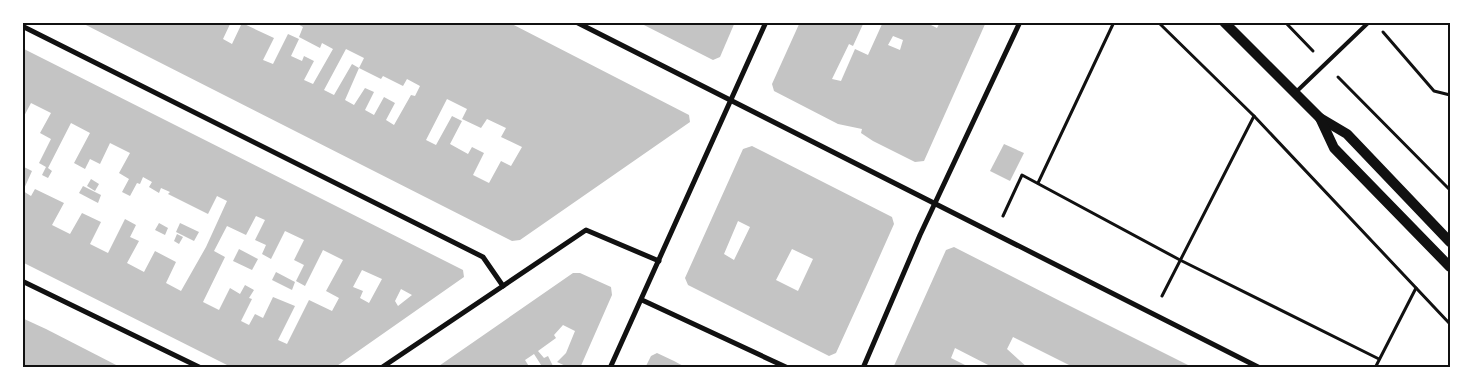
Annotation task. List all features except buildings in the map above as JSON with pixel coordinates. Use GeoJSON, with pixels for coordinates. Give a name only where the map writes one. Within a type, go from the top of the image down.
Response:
{"type":"FeatureCollection","features":[{"type":"Feature","properties":{"kind":"main road"},"geometry":{"type":"LineString","coordinates":[[1224,22],[1320,118],[1348,134],[1450,242]]}},
{"type":"Feature","properties":{"kind":"main road"},"geometry":{"type":"LineString","coordinates":[[1320,118],[1334,148],[1450,267]]}},
{"type":"Feature","properties":{"kind":"street"},"geometry":{"type":"LineString","coordinates":[[576,22],[934,204],[995,232],[1260,368]]}},
{"type":"Feature","properties":{"kind":"street"},"geometry":{"type":"LineString","coordinates":[[610,368],[660,261],[766,22]]}},
{"type":"Feature","properties":{"kind":"street"},"geometry":{"type":"LineString","coordinates":[[863,368],[934,204],[1020,22]]}},
{"type":"Feature","properties":{"kind":"street"},"geometry":{"type":"LineString","coordinates":[[22,26],[483,257],[503,286]]}},
{"type":"Feature","properties":{"kind":"street"},"geometry":{"type":"LineString","coordinates":[[381,368],[586,230],[660,261]]}},
{"type":"Feature","properties":{"kind":"street"},"geometry":{"type":"LineString","coordinates":[[22,281],[201,368]]}},
{"type":"Feature","properties":{"kind":"street"},"geometry":{"type":"LineString","coordinates":[[642,300],[788,368]]}},
{"type":"Feature","properties":{"kind":"lane"},"geometry":{"type":"LineString","coordinates":[[1295,94],[1369,22]]}},
{"type":"Feature","properties":{"kind":"path"},"geometry":{"type":"LineString","coordinates":[[1038,183],[1114,22]]}},
{"type":"Feature","properties":{"kind":"path"},"geometry":{"type":"LineString","coordinates":[[1158,22],[1254,116],[1450,324]]}},
{"type":"Feature","properties":{"kind":"path"},"geometry":{"type":"LineString","coordinates":[[1285,22],[1450,190]]}},
{"type":"Feature","properties":{"kind":"path"},"geometry":{"type":"LineString","coordinates":[[1381,29],[1434,91],[1450,95]]}},
{"type":"Feature","properties":{"kind":"path"},"geometry":{"type":"LineString","coordinates":[[1154,314],[1254,116]]}},
{"type":"Feature","properties":{"kind":"path"},"geometry":{"type":"LineString","coordinates":[[995,232],[1022,175],[1180,260],[1379,359]]}},
{"type":"Feature","properties":{"kind":"path"},"geometry":{"type":"LineString","coordinates":[[1375,368],[1416,288]]}}]}
